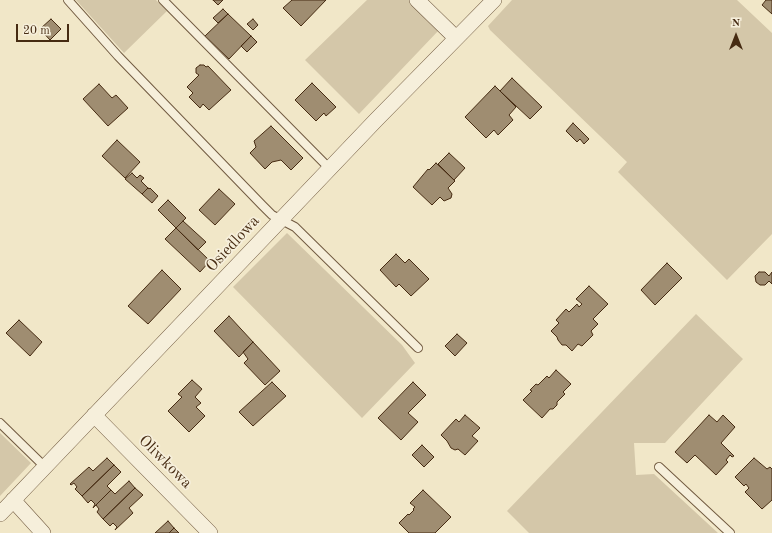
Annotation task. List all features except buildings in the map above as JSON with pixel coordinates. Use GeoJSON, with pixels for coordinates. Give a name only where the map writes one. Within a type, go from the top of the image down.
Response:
{"type":"FeatureCollection","features":[{"type":"Feature","properties":{"kind":"street"},"geometry":{"type":"LineString","coordinates":[[417,0],[456,38]]}},
{"type":"Feature","properties":{"kind":"street","name":"Osiedlowa"},"geometry":{"type":"LineString","coordinates":[[0,514],[494,0]]}},
{"type":"Feature","properties":{"kind":"street","name":"Oliwkowa"},"geometry":{"type":"LineString","coordinates":[[94,415],[210,533]]}},
{"type":"Feature","properties":{"kind":"street"},"geometry":{"type":"LineString","coordinates":[[13,500],[43,533]]}},
{"type":"Feature","properties":{"kind":"lane"},"geometry":{"type":"LineString","coordinates":[[68,0],[118,56],[272,215],[295,227],[418,348]]}},
{"type":"Feature","properties":{"kind":"lane"},"geometry":{"type":"LineString","coordinates":[[163,0],[330,169]]}},
{"type":"Feature","properties":{"kind":"lane"},"geometry":{"type":"LineString","coordinates":[[0,423],[45,467]]}},
{"type":"Feature","properties":{"kind":"lane"},"geometry":{"type":"LineString","coordinates":[[659,467],[730,533]]}},
{"type":"Feature","properties":{"kind":"shaded area"},"geometry":{"type":"Polygon","coordinates":[[[76,0],[156,0],[167,11],[124,53],[76,0]]]}},
{"type":"Feature","properties":{"kind":"shaded area"},"geometry":{"type":"Polygon","coordinates":[[[367,0],[409,0],[439,30],[359,114],[305,60],[367,0]]]}},
{"type":"Feature","properties":{"kind":"shaded area"},"geometry":{"type":"Polygon","coordinates":[[[512,0],[737,0],[772,33],[772,234],[727,280],[618,172],[627,162],[490,30],[488,26],[512,0]]]}},
{"type":"Feature","properties":{"kind":"shaded area"},"geometry":{"type":"Polygon","coordinates":[[[287,233],[402,345],[415,363],[362,418],[233,287],[287,233]]]}},
{"type":"Feature","properties":{"kind":"shaded area"},"geometry":{"type":"Polygon","coordinates":[[[696,314],[743,359],[665,443],[634,443],[636,475],[654,474],[718,533],[529,533],[507,511],[696,314]]]}},
{"type":"Feature","properties":{"kind":"shaded area"},"geometry":{"type":"Polygon","coordinates":[[[0,433],[31,463],[0,496],[0,433]]]}}]}
